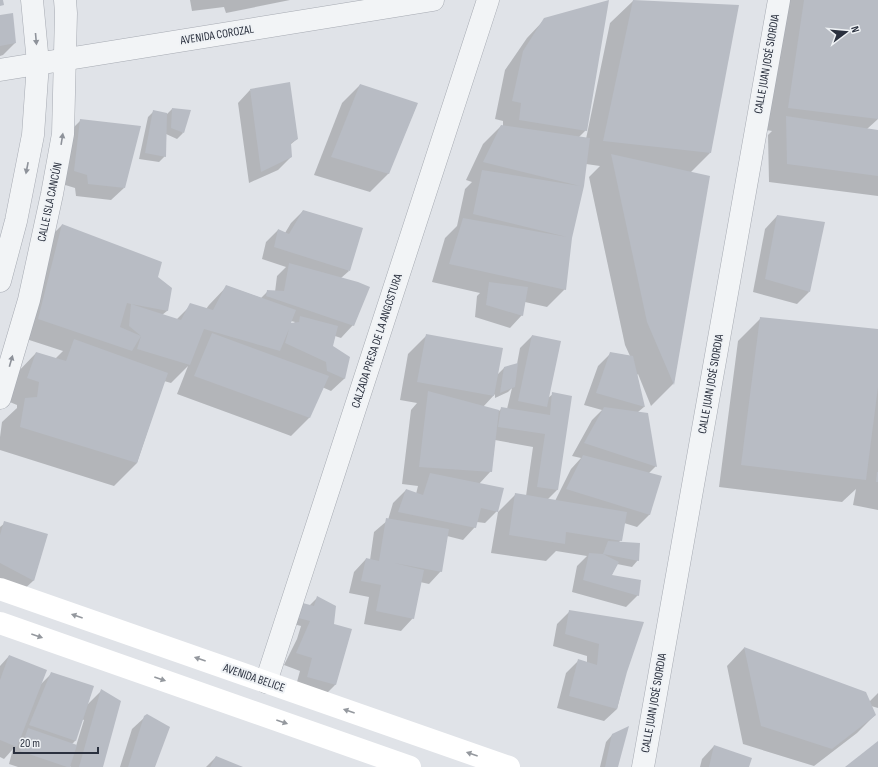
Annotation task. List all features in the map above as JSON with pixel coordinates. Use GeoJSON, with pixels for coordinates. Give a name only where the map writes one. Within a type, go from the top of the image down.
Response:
{"type":"FeatureCollection","features":[{"type":"Feature","properties":{"kind":"main road","name":"AVENIDA BELICE"},"geometry":{"type":"LineString","coordinates":[[0,589],[509,767]]}},
{"type":"Feature","properties":{"kind":"main road"},"geometry":{"type":"LineString","coordinates":[[0,623],[410,767]]}},
{"type":"Feature","properties":{"kind":"street"},"geometry":{"type":"LineString","coordinates":[[0,281],[16,221],[33,135],[38,63],[32,0]]}},
{"type":"Feature","properties":{"kind":"street","name":"CALLE ISLA CANCÚN"},"geometry":{"type":"LineString","coordinates":[[0,398],[29,300],[52,194],[63,134],[66,59],[65,0]]}},
{"type":"Feature","properties":{"kind":"street","name":"AVENIDA COROZAL"},"geometry":{"type":"LineString","coordinates":[[0,70],[433,0]]}},
{"type":"Feature","properties":{"kind":"street","name":"CALZADA PRESA DE LA ANGOSTURA"},"geometry":{"type":"LineString","coordinates":[[266,682],[488,0]]}},
{"type":"Feature","properties":{"kind":"street","name":"CALLE JUAN JOSÉ SIORDIA"},"geometry":{"type":"LineString","coordinates":[[642,767],[779,0]]}},
{"type":"Feature","properties":{"kind":"building"},"geometry":{"type":"Polygon","coordinates":[[[0,0],[3,0],[4,5],[0,6],[0,0]]]}},
{"type":"Feature","properties":{"kind":"building"},"geometry":{"type":"Polygon","coordinates":[[[609,0],[587,131],[519,120],[521,103],[512,101],[523,51],[544,18],[609,0]]]}},
{"type":"Feature","properties":{"kind":"building"},"geometry":{"type":"Polygon","coordinates":[[[633,0],[739,5],[711,153],[603,141],[633,0]]]}},
{"type":"Feature","properties":{"kind":"building"},"geometry":{"type":"Polygon","coordinates":[[[804,0],[878,0],[878,119],[788,108],[804,0]]]}},
{"type":"Feature","properties":{"kind":"building"},"geometry":{"type":"Polygon","coordinates":[[[13,13],[16,43],[0,46],[0,15],[13,13]]]}},
{"type":"Feature","properties":{"kind":"building"},"geometry":{"type":"Polygon","coordinates":[[[290,82],[298,139],[291,143],[292,157],[261,172],[250,89],[290,82]]]}},
{"type":"Feature","properties":{"kind":"building"},"geometry":{"type":"Polygon","coordinates":[[[360,84],[418,103],[389,174],[331,157],[360,84]]]}},
{"type":"Feature","properties":{"kind":"building"},"geometry":{"type":"Polygon","coordinates":[[[172,108],[191,110],[184,133],[171,128],[172,108]]]}},
{"type":"Feature","properties":{"kind":"building"},"geometry":{"type":"Polygon","coordinates":[[[153,110],[167,113],[166,157],[145,153],[153,110]]]}},
{"type":"Feature","properties":{"kind":"building"},"geometry":{"type":"Polygon","coordinates":[[[786,116],[878,130],[878,176],[787,164],[786,116]]]}},
{"type":"Feature","properties":{"kind":"building"},"geometry":{"type":"Polygon","coordinates":[[[80,119],[141,126],[125,188],[88,184],[87,175],[74,171],[80,119]]]}},
{"type":"Feature","properties":{"kind":"building"},"geometry":{"type":"Polygon","coordinates":[[[501,125],[590,138],[584,186],[572,238],[566,290],[449,264],[463,218],[567,237],[473,214],[482,170],[580,186],[483,162],[501,125]]]}},
{"type":"Feature","properties":{"kind":"building"},"geometry":{"type":"Polygon","coordinates":[[[611,154],[710,176],[674,385],[647,322],[611,154]]]}},
{"type":"Feature","properties":{"kind":"building"},"geometry":{"type":"Polygon","coordinates":[[[303,210],[363,228],[350,271],[274,247],[278,229],[289,234],[303,210]]]}},
{"type":"Feature","properties":{"kind":"building"},"geometry":{"type":"Polygon","coordinates":[[[777,215],[825,222],[810,292],[765,279],[777,215]]]}},
{"type":"Feature","properties":{"kind":"building"},"geometry":{"type":"Polygon","coordinates":[[[62,224],[162,262],[158,277],[172,288],[168,311],[127,303],[120,327],[141,336],[132,351],[38,319],[62,224]]]}},
{"type":"Feature","properties":{"kind":"building"},"geometry":{"type":"Polygon","coordinates":[[[289,263],[358,282],[370,287],[354,326],[266,296],[267,290],[284,291],[289,263]]]}},
{"type":"Feature","properties":{"kind":"building"},"geometry":{"type":"Polygon","coordinates":[[[489,282],[528,287],[523,316],[486,305],[489,282]]]}},
{"type":"Feature","properties":{"kind":"building"},"geometry":{"type":"Polygon","coordinates":[[[226,285],[296,310],[291,323],[299,322],[300,316],[338,326],[333,346],[350,357],[345,379],[327,371],[326,362],[285,343],[289,329],[280,351],[204,329],[190,365],[137,349],[141,336],[129,326],[131,304],[181,320],[190,303],[213,310],[226,285]]]}},
{"type":"Feature","properties":{"kind":"building"},"geometry":{"type":"Polygon","coordinates":[[[760,317],[878,329],[878,387],[866,480],[741,465],[760,317]]]}},
{"type":"Feature","properties":{"kind":"building"},"geometry":{"type":"Polygon","coordinates":[[[212,333],[329,376],[310,418],[194,376],[212,333]]]}},
{"type":"Feature","properties":{"kind":"building"},"geometry":{"type":"Polygon","coordinates":[[[426,334],[503,348],[494,396],[417,382],[426,334]]]}},
{"type":"Feature","properties":{"kind":"building"},"geometry":{"type":"Polygon","coordinates":[[[532,335],[561,341],[547,407],[518,401],[532,335]]]}},
{"type":"Feature","properties":{"kind":"building"},"geometry":{"type":"Polygon","coordinates":[[[74,339],[168,373],[137,463],[20,427],[25,398],[37,397],[39,382],[27,378],[36,352],[66,361],[74,339]]]}},
{"type":"Feature","properties":{"kind":"building"},"geometry":{"type":"Polygon","coordinates":[[[610,352],[633,356],[645,407],[596,393],[610,352]]]}},
{"type":"Feature","properties":{"kind":"building"},"geometry":{"type":"Polygon","coordinates":[[[518,363],[515,387],[500,393],[504,367],[518,363]]]}},
{"type":"Feature","properties":{"kind":"building"},"geometry":{"type":"Polygon","coordinates":[[[428,391],[499,410],[492,472],[419,467],[428,391]]]}},
{"type":"Feature","properties":{"kind":"building"},"geometry":{"type":"Polygon","coordinates":[[[552,392],[572,396],[558,490],[537,487],[545,434],[498,427],[501,407],[550,415],[552,392]]]}},
{"type":"Feature","properties":{"kind":"building"},"geometry":{"type":"Polygon","coordinates":[[[604,407],[648,413],[657,467],[584,443],[604,407]]]}},
{"type":"Feature","properties":{"kind":"building"},"geometry":{"type":"Polygon","coordinates":[[[583,455],[662,476],[650,515],[566,489],[583,455]]]}},
{"type":"Feature","properties":{"kind":"building"},"geometry":{"type":"Polygon","coordinates":[[[877,472],[878,482],[876,482],[877,472]]]}},
{"type":"Feature","properties":{"kind":"building"},"geometry":{"type":"Polygon","coordinates":[[[430,473],[504,488],[498,512],[481,508],[476,528],[398,512],[406,489],[423,495],[430,473]]]}},
{"type":"Feature","properties":{"kind":"building"},"geometry":{"type":"Polygon","coordinates":[[[515,493],[627,512],[622,541],[566,532],[565,544],[509,535],[515,493]]]}},
{"type":"Feature","properties":{"kind":"building"},"geometry":{"type":"Polygon","coordinates":[[[386,518],[449,529],[442,572],[394,563],[424,570],[414,619],[376,611],[381,585],[361,581],[366,558],[379,561],[386,518]]]}},
{"type":"Feature","properties":{"kind":"building"},"geometry":{"type":"Polygon","coordinates":[[[4,521],[48,534],[34,581],[0,563],[0,535],[4,521]]]}},
{"type":"Feature","properties":{"kind":"building"},"geometry":{"type":"Polygon","coordinates":[[[608,541],[640,543],[639,561],[603,554],[608,541]]]}},
{"type":"Feature","properties":{"kind":"building"},"geometry":{"type":"Polygon","coordinates":[[[589,553],[603,554],[619,562],[612,575],[641,580],[639,596],[583,580],[589,553]]]}},
{"type":"Feature","properties":{"kind":"building"},"geometry":{"type":"Polygon","coordinates":[[[317,596],[336,606],[334,624],[352,629],[336,685],[307,677],[312,658],[296,653],[310,621],[291,616],[295,601],[314,606],[317,596]]]}},
{"type":"Feature","properties":{"kind":"building"},"geometry":{"type":"Polygon","coordinates":[[[569,610],[644,622],[627,672],[617,709],[569,696],[578,659],[597,665],[599,644],[565,634],[569,610]]]}},
{"type":"Feature","properties":{"kind":"building"},"geometry":{"type":"Polygon","coordinates":[[[744,647],[866,692],[876,715],[832,749],[761,726],[744,647]]]}},
{"type":"Feature","properties":{"kind":"building"},"geometry":{"type":"Polygon","coordinates":[[[9,655],[47,670],[17,747],[0,740],[0,680],[9,655]]]}},
{"type":"Feature","properties":{"kind":"building"},"geometry":{"type":"Polygon","coordinates":[[[51,672],[94,686],[76,741],[29,725],[51,672]]]}},
{"type":"Feature","properties":{"kind":"building"},"geometry":{"type":"Polygon","coordinates":[[[101,689],[121,701],[103,767],[79,767],[101,689]]]}},
{"type":"Feature","properties":{"kind":"building"},"geometry":{"type":"Polygon","coordinates":[[[147,714],[170,727],[155,767],[128,767],[144,716],[147,714]]]}},
{"type":"Feature","properties":{"kind":"building"},"geometry":{"type":"Polygon","coordinates":[[[629,726],[618,767],[605,767],[612,734],[629,726]]]}},
{"type":"Feature","properties":{"kind":"building"},"geometry":{"type":"Polygon","coordinates":[[[28,728],[77,745],[70,767],[20,751],[28,728]]]}},
{"type":"Feature","properties":{"kind":"building"},"geometry":{"type":"Polygon","coordinates":[[[878,741],[878,767],[845,767],[878,741]]]}},
{"type":"Feature","properties":{"kind":"building"},"geometry":{"type":"Polygon","coordinates":[[[714,745],[752,758],[749,767],[709,767],[714,745]]]}},
{"type":"Feature","properties":{"kind":"building"},"geometry":{"type":"Polygon","coordinates":[[[216,756],[243,767],[210,767],[216,756]]]}}]}
